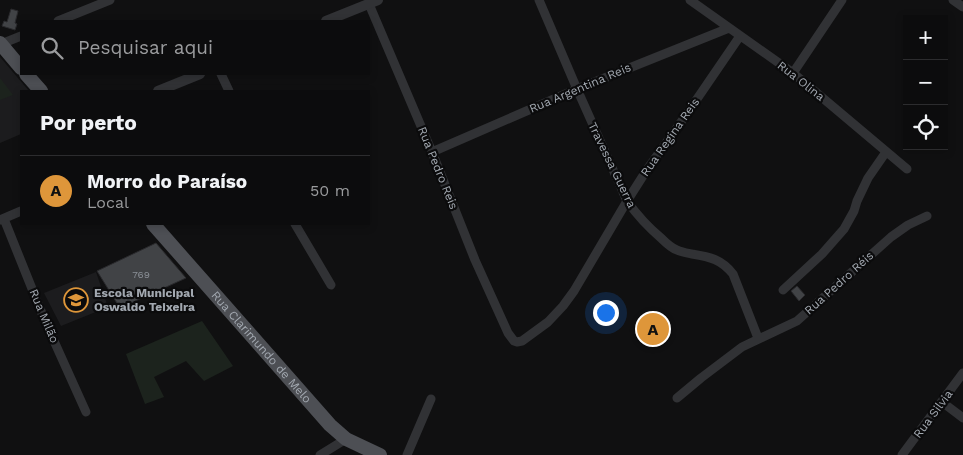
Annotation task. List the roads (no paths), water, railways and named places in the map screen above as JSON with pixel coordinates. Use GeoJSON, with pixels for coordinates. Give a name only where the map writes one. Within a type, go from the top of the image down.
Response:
{"type":"FeatureCollection","features":[{"type":"Feature","properties":{"kind":"main road"},"geometry":{"type":"LineString","coordinates":[[1,44],[20,67]]}},
{"type":"Feature","properties":{"kind":"main road"},"geometry":{"type":"LineString","coordinates":[[27,75],[39,90]]}},
{"type":"Feature","properties":{"kind":"main road","name":"Rua Clarimundo de Melo"},"geometry":{"type":"LineString","coordinates":[[154,225],[330,425],[346,439],[380,455]]}},
{"type":"Feature","properties":{"kind":"street"},"geometry":{"type":"LineString","coordinates":[[60,20],[110,0]]}},
{"type":"Feature","properties":{"kind":"street","name":"Travessa Guerra"},"geometry":{"type":"LineString","coordinates":[[539,0],[627,201],[638,217],[668,245],[682,252],[714,258],[727,266],[733,274],[758,338]]}},
{"type":"Feature","properties":{"kind":"street","name":"Rua Olina"},"geometry":{"type":"LineString","coordinates":[[690,0],[793,73],[907,169]]}},
{"type":"Feature","properties":{"kind":"street"},"geometry":{"type":"LineString","coordinates":[[793,73],[842,0]]}},
{"type":"Feature","properties":{"kind":"street"},"geometry":{"type":"LineString","coordinates":[[953,0],[963,7]]}},
{"type":"Feature","properties":{"kind":"street"},"geometry":{"type":"LineString","coordinates":[[328,20],[375,1]]}},
{"type":"Feature","properties":{"kind":"street","name":"Rua Pedro Reis"},"geometry":{"type":"LineString","coordinates":[[375,1],[475,260],[508,333]]}},
{"type":"Feature","properties":{"kind":"street","name":"Rua Argentina Reis"},"geometry":{"type":"LineString","coordinates":[[432,152],[577,89],[729,28]]}},
{"type":"Feature","properties":{"kind":"street"},"geometry":{"type":"LineString","coordinates":[[1,44],[20,36]]}},
{"type":"Feature","properties":{"kind":"street","name":"Rua Regina Reis"},"geometry":{"type":"LineString","coordinates":[[508,333],[514,341],[518,342],[525,339],[548,322],[574,291],[648,168],[740,36]]}},
{"type":"Feature","properties":{"kind":"street"},"geometry":{"type":"LineString","coordinates":[[160,90],[198,75]]}},
{"type":"Feature","properties":{"kind":"street"},"geometry":{"type":"LineString","coordinates":[[221,75],[229,90]]}},
{"type":"Feature","properties":{"kind":"street"},"geometry":{"type":"LineString","coordinates":[[783,290],[822,254],[844,229],[854,212],[868,178],[886,152]]}},
{"type":"Feature","properties":{"kind":"street"},"geometry":{"type":"LineString","coordinates":[[2,220],[20,211]]}},
{"type":"Feature","properties":{"kind":"street","name":"Rua Pedro Réis"},"geometry":{"type":"LineString","coordinates":[[677,398],[742,347],[797,321],[891,237],[908,225],[927,216]]}},
{"type":"Feature","properties":{"kind":"street","name":"Rua Milão"},"geometry":{"type":"LineString","coordinates":[[2,220],[86,412]]}},
{"type":"Feature","properties":{"kind":"street"},"geometry":{"type":"LineString","coordinates":[[296,225],[332,285]]}},
{"type":"Feature","properties":{"kind":"street","name":"Rua Silvia"},"geometry":{"type":"LineString","coordinates":[[902,455],[963,373]]}},
{"type":"Feature","properties":{"kind":"street"},"geometry":{"type":"LineString","coordinates":[[408,455],[431,400]]}},
{"type":"Feature","properties":{"kind":"street"},"geometry":{"type":"LineString","coordinates":[[942,402],[963,418]]}},
{"type":"Feature","properties":{"kind":"street"},"geometry":{"type":"LineString","coordinates":[[320,455],[346,439]]}},
{"type":"Feature","properties":{"kind":"place","name":"Escola Municipal Oswaldo Teixeira"},"geometry":{"type":"Point","coordinates":[76,300]}},
{"type":"Feature","properties":{"kind":"place","name":"Morro do Paraíso"},"geometry":{"type":"Point","coordinates":[653,329]}}]}
